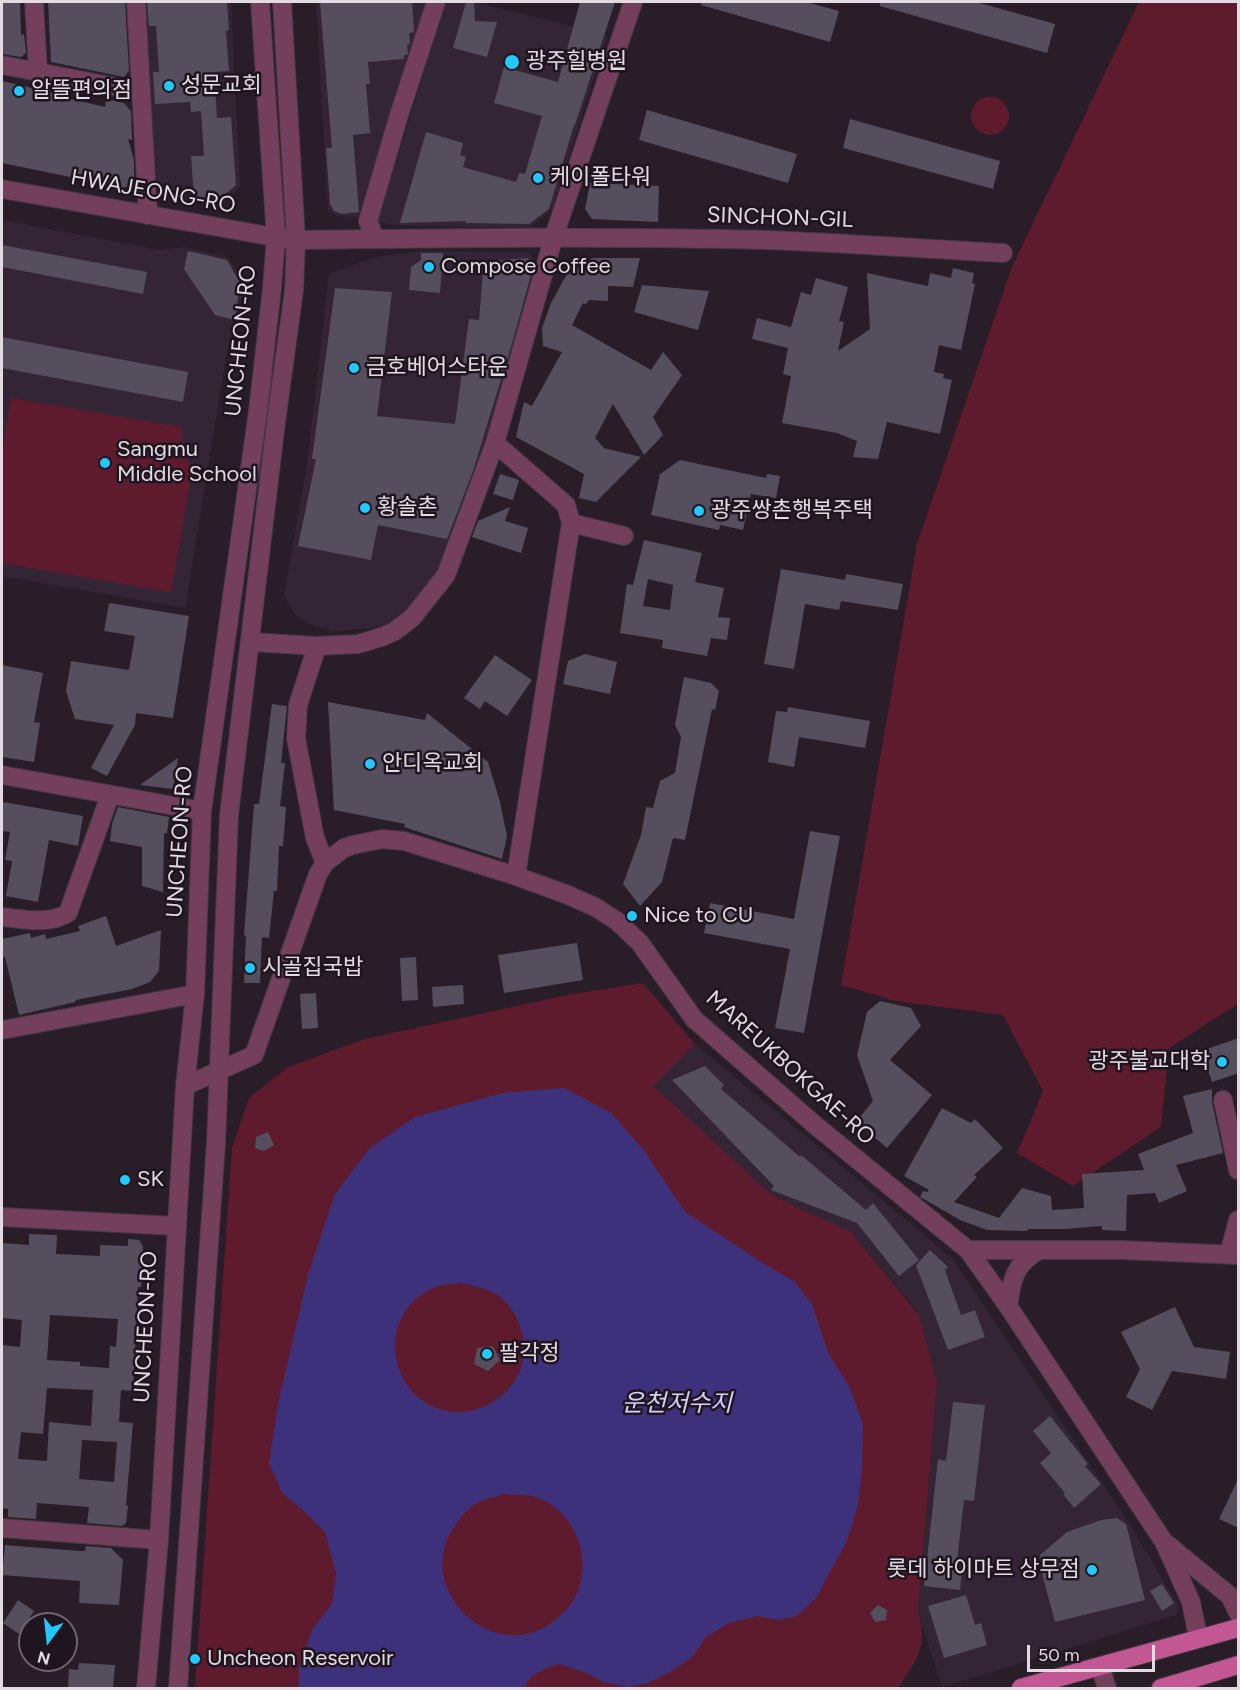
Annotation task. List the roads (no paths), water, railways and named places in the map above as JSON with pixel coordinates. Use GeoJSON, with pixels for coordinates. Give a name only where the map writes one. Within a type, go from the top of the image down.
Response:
{"type":"FeatureCollection","features":[{"type":"Feature","properties":{"kind":"main road"},"geometry":{"type":"LineString","coordinates":[[1021,1689],[1198,1637],[1239,1628]]}},
{"type":"Feature","properties":{"kind":"main road"},"geometry":{"type":"LineString","coordinates":[[1161,1689],[1239,1665]]}},
{"type":"Feature","properties":{"kind":"street"},"geometry":{"type":"LineString","coordinates":[[34,2],[38,72]]}},
{"type":"Feature","properties":{"kind":"street"},"geometry":{"type":"LineString","coordinates":[[136,2],[148,215]]}},
{"type":"Feature","properties":{"kind":"street","name":"UNCHEON-RO"},"geometry":{"type":"LineString","coordinates":[[146,1689],[159,1540],[185,1086],[195,994],[202,811],[258,411],[276,238],[260,2]]}},
{"type":"Feature","properties":{"kind":"street","name":"UNCHEON-RO"},"geometry":{"type":"LineString","coordinates":[[178,1689],[215,1155],[229,815],[294,290],[296,240],[282,2]]}},
{"type":"Feature","properties":{"kind":"street"},"geometry":{"type":"LineString","coordinates":[[375,239],[368,221],[399,115],[436,2]]}},
{"type":"Feature","properties":{"kind":"street"},"geometry":{"type":"LineString","coordinates":[[251,642],[317,646],[358,644],[382,637],[395,631],[412,618],[446,575],[495,443],[554,237],[633,2]]}},
{"type":"Feature","properties":{"kind":"street"},"geometry":{"type":"LineString","coordinates":[[2,65],[141,92]]}},
{"type":"Feature","properties":{"kind":"street","name":"HWAJEONG-RO"},"geometry":{"type":"LineString","coordinates":[[2,189],[276,238],[375,239]]}},
{"type":"Feature","properties":{"kind":"street","name":"SINCHON-GIL"},"geometry":{"type":"LineString","coordinates":[[375,239],[554,237],[800,242],[1003,253]]}},
{"type":"Feature","properties":{"kind":"street"},"geometry":{"type":"LineString","coordinates":[[495,443],[566,505],[571,523],[516,876]]}},
{"type":"Feature","properties":{"kind":"street"},"geometry":{"type":"LineString","coordinates":[[571,523],[624,536]]}},
{"type":"Feature","properties":{"kind":"street"},"geometry":{"type":"LineString","coordinates":[[317,646],[300,695],[296,728],[301,768],[315,837],[326,863]]}},
{"type":"Feature","properties":{"kind":"street"},"geometry":{"type":"LineString","coordinates":[[2,775],[202,811]]}},
{"type":"Feature","properties":{"kind":"street"},"geometry":{"type":"LineString","coordinates":[[2,917],[43,920],[58,919],[68,913],[110,795]]}},
{"type":"Feature","properties":{"kind":"street","name":"MAREUKBOKGAE-RO"},"geometry":{"type":"LineString","coordinates":[[185,1086],[254,1055],[318,874],[326,863],[344,848],[353,844],[382,839],[404,841],[516,876],[578,900],[617,921],[640,943],[694,1019],[815,1125],[968,1250],[1008,1306],[1164,1542],[1191,1602],[1198,1637]]}},
{"type":"Feature","properties":{"kind":"street"},"geometry":{"type":"LineString","coordinates":[[2,1030],[195,994]]}},
{"type":"Feature","properties":{"kind":"street"},"geometry":{"type":"LineString","coordinates":[[1222,1100],[1239,1170]]}},
{"type":"Feature","properties":{"kind":"street"},"geometry":{"type":"LineString","coordinates":[[2,1216],[176,1226]]}},
{"type":"Feature","properties":{"kind":"street"},"geometry":{"type":"LineString","coordinates":[[968,1250],[1122,1250],[1234,1254],[1239,1220]]}},
{"type":"Feature","properties":{"kind":"street"},"geometry":{"type":"LineString","coordinates":[[1008,1306],[1014,1274],[1025,1258],[1039,1250]]}},
{"type":"Feature","properties":{"kind":"street"},"geometry":{"type":"LineString","coordinates":[[2,1528],[159,1540]]}},
{"type":"Feature","properties":{"kind":"street","name":"MAREUKBOKGAE-RO"},"geometry":{"type":"LineString","coordinates":[[1164,1542],[1230,1596],[1239,1613]]}},
{"type":"Feature","properties":{"kind":"street"},"geometry":{"type":"LineString","coordinates":[[1100,1666],[1107,1689]]}},
{"type":"Feature","properties":{"kind":"water","name":"운천저수지"},"geometry":{"type":"Polygon","coordinates":[[[564,1088],[611,1113],[643,1149],[685,1212],[795,1282],[812,1304],[828,1353],[849,1386],[863,1424],[858,1505],[847,1541],[816,1598],[797,1616],[777,1620],[758,1616],[729,1623],[706,1637],[693,1656],[674,1670],[648,1683],[628,1687],[604,1682],[584,1672],[559,1664],[532,1676],[524,1688],[299,1688],[299,1668],[312,1630],[332,1604],[336,1573],[325,1532],[282,1493],[269,1463],[278,1404],[308,1275],[335,1194],[370,1148],[415,1117],[503,1093],[564,1088]],[[461,1283],[438,1286],[417,1298],[403,1315],[396,1335],[396,1356],[402,1376],[414,1393],[432,1406],[455,1412],[479,1409],[500,1397],[518,1376],[524,1353],[517,1318],[503,1299],[488,1290],[461,1283]],[[503,1494],[477,1503],[460,1519],[444,1550],[443,1574],[451,1596],[466,1615],[485,1628],[507,1635],[531,1633],[554,1621],[575,1598],[580,1586],[583,1566],[581,1552],[572,1526],[553,1506],[526,1495],[503,1494]]]}},
{"type":"Feature","properties":{"kind":"place","name":"광주힐병원"},"geometry":{"type":"Point","coordinates":[512,62]}},
{"type":"Feature","properties":{"kind":"place","name":"성문교회"},"geometry":{"type":"Point","coordinates":[169,86]}},
{"type":"Feature","properties":{"kind":"place","name":"알뜰편의점"},"geometry":{"type":"Point","coordinates":[19,91]}},
{"type":"Feature","properties":{"kind":"place","name":"케이폴타워"},"geometry":{"type":"Point","coordinates":[538,178]}},
{"type":"Feature","properties":{"kind":"place","name":"Compose Coffee"},"geometry":{"type":"Point","coordinates":[429,267]}},
{"type":"Feature","properties":{"kind":"place","name":"금호베어스타운"},"geometry":{"type":"Point","coordinates":[354,368]}},
{"type":"Feature","properties":{"kind":"place","name":"Sangmu Middle School"},"geometry":{"type":"Point","coordinates":[105,463]}},
{"type":"Feature","properties":{"kind":"place","name":"황솔촌"},"geometry":{"type":"Point","coordinates":[365,508]}},
{"type":"Feature","properties":{"kind":"place","name":"광주쌍촌행복주택"},"geometry":{"type":"Point","coordinates":[699,511]}},
{"type":"Feature","properties":{"kind":"place","name":"안디옥교회"},"geometry":{"type":"Point","coordinates":[370,764]}},
{"type":"Feature","properties":{"kind":"place","name":"Nice to CU"},"geometry":{"type":"Point","coordinates":[632,916]}},
{"type":"Feature","properties":{"kind":"place","name":"시골집국밥"},"geometry":{"type":"Point","coordinates":[250,968]}},
{"type":"Feature","properties":{"kind":"place","name":"광주불교대학"},"geometry":{"type":"Point","coordinates":[1222,1062]}},
{"type":"Feature","properties":{"kind":"place","name":"SK"},"geometry":{"type":"Point","coordinates":[125,1180]}},
{"type":"Feature","properties":{"kind":"place","name":"팔각정"},"geometry":{"type":"Point","coordinates":[487,1354]}},
{"type":"Feature","properties":{"kind":"place","name":"롯데 하이마트 상무점"},"geometry":{"type":"Point","coordinates":[1092,1570]}},
{"type":"Feature","properties":{"kind":"place","name":"Uncheon Reservoir"},"geometry":{"type":"Point","coordinates":[195,1659]}}]}
